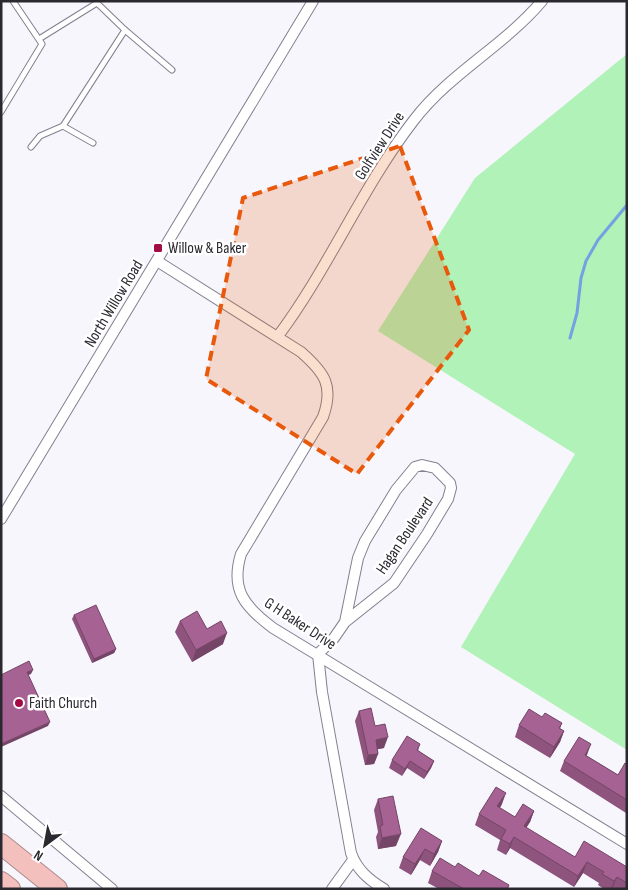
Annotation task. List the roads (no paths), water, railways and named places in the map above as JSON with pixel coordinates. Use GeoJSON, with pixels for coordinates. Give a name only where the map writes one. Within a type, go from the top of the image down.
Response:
{"type":"FeatureCollection","features":[{"type":"Feature","properties":{"kind":"highway"},"geometry":{"type":"LineString","coordinates":[[1,844],[57,889]]}},
{"type":"Feature","properties":{"kind":"highway"},"geometry":{"type":"LineString","coordinates":[[1,882],[10,889]]}},
{"type":"Feature","properties":{"kind":"street","name":"North Willow Road"},"geometry":{"type":"LineString","coordinates":[[1,519],[313,1]]}},
{"type":"Feature","properties":{"kind":"street","name":"Golfview Drive"},"geometry":{"type":"LineString","coordinates":[[278,336],[413,121],[445,86],[518,28],[542,1]]}},
{"type":"Feature","properties":{"kind":"street","name":"G H Baker Drive"},"geometry":{"type":"LineString","coordinates":[[157,261],[278,336],[317,366],[326,381],[328,398],[317,428],[241,554],[237,577],[241,596],[257,616],[627,844]]}},
{"type":"Feature","properties":{"kind":"street","name":"Hagan Boulevard"},"geometry":{"type":"LineString","coordinates":[[318,654],[334,638],[345,622],[394,582],[427,534],[448,499],[450,483],[435,468],[422,465],[408,473],[365,541],[357,560],[345,622]]}},
{"type":"Feature","properties":{"kind":"street"},"geometry":{"type":"LineString","coordinates":[[318,654],[322,692],[354,860],[364,874],[384,889]]}},
{"type":"Feature","properties":{"kind":"street"},"geometry":{"type":"LineString","coordinates":[[1,796],[112,889]]}},
{"type":"Feature","properties":{"kind":"street"},"geometry":{"type":"LineString","coordinates":[[332,889],[354,860]]}},
{"type":"Feature","properties":{"kind":"lane"},"geometry":{"type":"LineString","coordinates":[[1,112],[42,44],[13,1]]}},
{"type":"Feature","properties":{"kind":"lane"},"geometry":{"type":"LineString","coordinates":[[39,40],[99,2],[125,30],[172,70]]}},
{"type":"Feature","properties":{"kind":"lane"},"geometry":{"type":"LineString","coordinates":[[30,146],[40,136],[64,126],[125,30]]}},
{"type":"Feature","properties":{"kind":"lane"},"geometry":{"type":"LineString","coordinates":[[64,126],[93,143]]}},
{"type":"Feature","properties":{"kind":"waterway"},"geometry":{"type":"LineString","coordinates":[[570,338],[577,313],[581,278],[586,261],[598,240],[627,205]]}},
{"type":"Feature","properties":{"kind":"place","name":"Willow & Baker"},"geometry":{"type":"Point","coordinates":[158,248]}},
{"type":"Feature","properties":{"kind":"place","name":"Faith Church"},"geometry":{"type":"Point","coordinates":[19,703]}}]}
